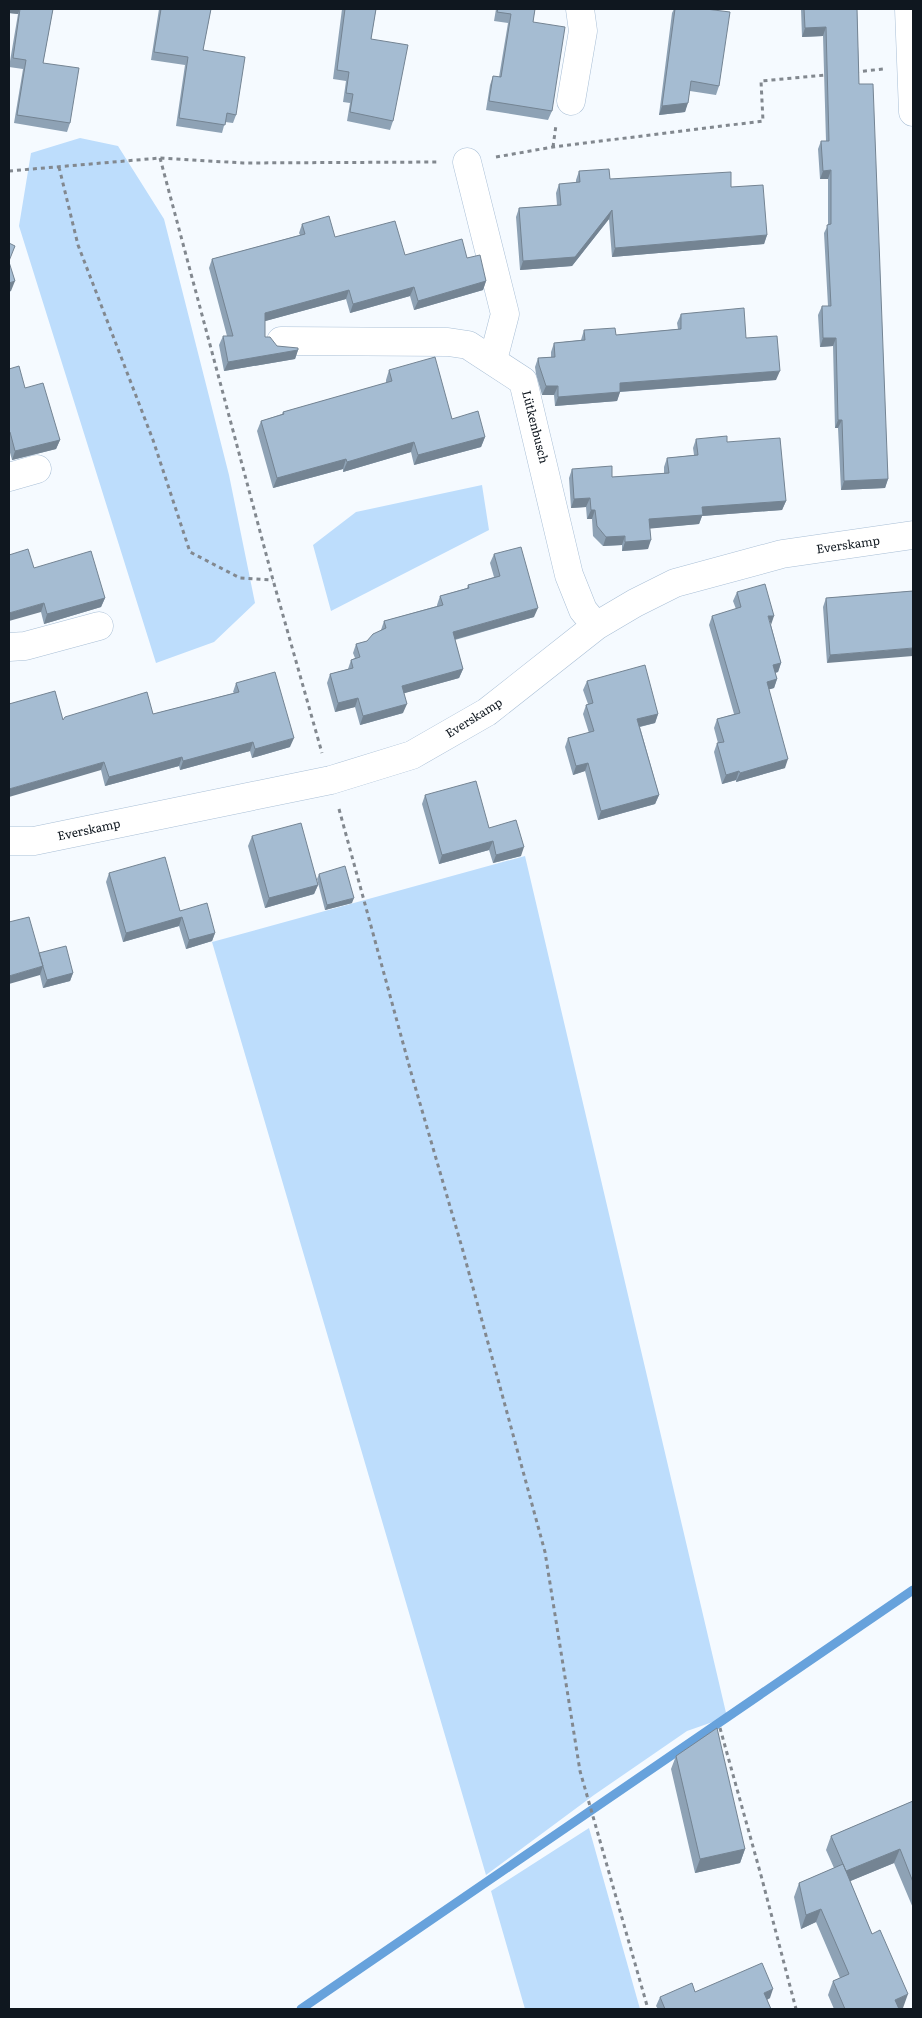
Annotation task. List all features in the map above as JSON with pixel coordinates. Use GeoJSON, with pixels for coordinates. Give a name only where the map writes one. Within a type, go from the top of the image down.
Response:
{"type":"FeatureCollection","features":[{"type":"Feature","properties":{"kind":"street"},"geometry":{"type":"LineString","coordinates":[[571,101],[583,31],[580,9]]}},
{"type":"Feature","properties":{"kind":"street"},"geometry":{"type":"LineString","coordinates":[[909,9],[913,112]]}},
{"type":"Feature","properties":{"kind":"street"},"geometry":{"type":"LineString","coordinates":[[467,162],[505,314],[493,360]]}},
{"type":"Feature","properties":{"kind":"street","name":"Lütkenbusch"},"geometry":{"type":"LineString","coordinates":[[281,341],[448,342],[468,345],[523,381],[569,575],[583,610],[596,626]]}},
{"type":"Feature","properties":{"kind":"street"},"geometry":{"type":"LineString","coordinates":[[9,477],[37,469]]}},
{"type":"Feature","properties":{"kind":"street","name":"Everskamp"},"geometry":{"type":"LineString","coordinates":[[9,841],[34,841],[331,780],[412,755],[487,712],[596,626],[635,603],[675,583],[782,554],[913,535]]}},
{"type":"Feature","properties":{"kind":"street"},"geometry":{"type":"LineString","coordinates":[[9,647],[25,646],[99,626]]}},
{"type":"Feature","properties":{"kind":"path"},"geometry":{"type":"LineString","coordinates":[[846,73],[911,67]]}},
{"type":"Feature","properties":{"kind":"path"},"geometry":{"type":"LineString","coordinates":[[9,171],[160,158],[243,163],[467,162],[553,147],[763,121],[761,81],[827,75]]}},
{"type":"Feature","properties":{"kind":"path"},"geometry":{"type":"LineString","coordinates":[[160,158],[273,580],[463,1251],[545,1552],[580,1771],[648,2009]]}},
{"type":"Feature","properties":{"kind":"path"},"geometry":{"type":"LineString","coordinates":[[59,167],[78,246],[153,440],[190,552],[240,578],[273,580]]}},
{"type":"Feature","properties":{"kind":"path"},"geometry":{"type":"LineString","coordinates":[[720,1728],[796,2009]]}},
{"type":"Feature","properties":{"kind":"shaded area"},"geometry":{"type":"Polygon","coordinates":[[[80,138],[118,146],[164,219],[229,475],[255,603],[214,642],[156,663],[19,226],[31,153],[80,138]]]}},
{"type":"Feature","properties":{"kind":"shaded area"},"geometry":{"type":"Polygon","coordinates":[[[482,485],[489,530],[331,611],[313,545],[356,512],[482,485]]]}},
{"type":"Feature","properties":{"kind":"shaded area"},"geometry":{"type":"Polygon","coordinates":[[[525,856],[727,1717],[687,1731],[594,1795],[486,1875],[212,942],[525,856]]]}},
{"type":"Feature","properties":{"kind":"shaded area"},"geometry":{"type":"Polygon","coordinates":[[[589,1828],[640,2009],[525,2009],[491,1891],[589,1828]]]}},
{"type":"Feature","properties":{"kind":"building"},"geometry":{"type":"Polygon","coordinates":[[[20,9],[53,9],[43,63],[79,68],[70,123],[17,115],[26,60],[13,58],[20,9]]]}},
{"type":"Feature","properties":{"kind":"building"},"geometry":{"type":"Polygon","coordinates":[[[161,9],[211,9],[203,50],[245,57],[236,115],[227,113],[225,125],[179,118],[188,57],[154,52],[161,9]]]}},
{"type":"Feature","properties":{"kind":"building"},"geometry":{"type":"Polygon","coordinates":[[[345,9],[376,9],[371,39],[408,45],[393,121],[350,112],[353,94],[346,93],[349,72],[337,70],[345,9]]]}},
{"type":"Feature","properties":{"kind":"building"},"geometry":{"type":"Polygon","coordinates":[[[498,9],[535,9],[533,22],[565,27],[552,111],[489,101],[493,76],[501,77],[511,14],[497,12],[498,9]]]}},
{"type":"Feature","properties":{"kind":"building"},"geometry":{"type":"Polygon","coordinates":[[[675,9],[706,9],[730,12],[719,86],[691,81],[688,103],[662,106],[675,9]]]}},
{"type":"Feature","properties":{"kind":"building"},"geometry":{"type":"Polygon","coordinates":[[[804,9],[857,9],[859,84],[873,84],[888,479],[844,481],[842,420],[838,420],[836,338],[823,338],[822,306],[831,306],[827,225],[831,224],[831,170],[823,171],[821,141],[829,141],[826,27],[805,28],[804,9]]]}},
{"type":"Feature","properties":{"kind":"building"},"geometry":{"type":"Polygon","coordinates":[[[609,169],[610,179],[731,172],[731,187],[763,185],[767,235],[615,248],[612,210],[575,257],[523,261],[519,208],[561,205],[559,184],[580,182],[579,171],[609,169]]]}},
{"type":"Feature","properties":{"kind":"building"},"geometry":{"type":"Polygon","coordinates":[[[329,216],[335,237],[395,221],[405,255],[462,239],[467,258],[480,255],[486,281],[418,301],[414,287],[353,304],[349,290],[265,313],[265,337],[270,337],[277,346],[298,348],[298,350],[228,362],[223,336],[233,336],[212,259],[305,234],[302,224],[329,216]]]}},
{"type":"Feature","properties":{"kind":"building"},"geometry":{"type":"Polygon","coordinates":[[[9,243],[15,246],[9,261],[9,243]]]}},
{"type":"Feature","properties":{"kind":"building"},"geometry":{"type":"Polygon","coordinates":[[[9,262],[15,281],[9,283],[9,262]]]}},
{"type":"Feature","properties":{"kind":"building"},"geometry":{"type":"Polygon","coordinates":[[[744,308],[746,338],[777,336],[780,371],[620,383],[620,392],[558,397],[558,386],[546,386],[538,358],[555,357],[554,343],[585,340],[584,330],[615,328],[616,335],[681,329],[681,314],[744,308]]]}},
{"type":"Feature","properties":{"kind":"building"},"geometry":{"type":"Polygon","coordinates":[[[435,357],[452,419],[478,411],[485,437],[418,455],[414,442],[347,462],[346,459],[277,478],[261,421],[284,414],[283,412],[392,381],[389,370],[435,357]]]}},
{"type":"Feature","properties":{"kind":"building"},"geometry":{"type":"Polygon","coordinates":[[[19,366],[25,388],[43,383],[60,440],[15,451],[9,432],[9,369],[19,366]]]}},
{"type":"Feature","properties":{"kind":"building"},"geometry":{"type":"Polygon","coordinates":[[[727,436],[727,442],[780,438],[786,501],[702,507],[703,515],[649,519],[651,540],[625,542],[625,536],[606,537],[597,526],[595,510],[591,510],[590,498],[574,499],[572,469],[612,466],[612,477],[669,473],[667,458],[698,455],[696,439],[727,436]]]}},
{"type":"Feature","properties":{"kind":"building"},"geometry":{"type":"Polygon","coordinates":[[[521,547],[538,608],[453,632],[463,669],[402,686],[407,704],[363,716],[358,698],[338,703],[330,674],[353,668],[351,660],[360,657],[356,644],[367,641],[373,634],[386,628],[384,621],[443,605],[440,596],[469,588],[468,585],[500,576],[494,554],[521,547]]]}},
{"type":"Feature","properties":{"kind":"building"},"geometry":{"type":"Polygon","coordinates":[[[28,549],[34,568],[91,551],[105,598],[47,614],[44,603],[9,613],[9,555],[28,549]]]}},
{"type":"Feature","properties":{"kind":"building"},"geometry":{"type":"Polygon","coordinates":[[[765,584],[774,616],[768,616],[781,663],[773,665],[777,679],[767,682],[788,759],[740,773],[739,771],[726,775],[717,743],[724,742],[717,719],[740,713],[712,616],[741,607],[737,592],[765,584]]]}},
{"type":"Feature","properties":{"kind":"building"},"geometry":{"type":"Polygon","coordinates":[[[913,591],[913,648],[830,655],[826,598],[913,591]]]}},
{"type":"Feature","properties":{"kind":"building"},"geometry":{"type":"Polygon","coordinates":[[[645,665],[658,714],[637,719],[659,795],[601,811],[588,763],[576,766],[568,738],[594,731],[586,705],[593,703],[587,681],[645,665]]]}},
{"type":"Feature","properties":{"kind":"building"},"geometry":{"type":"Polygon","coordinates":[[[275,672],[294,738],[255,749],[253,742],[183,761],[182,757],[109,777],[104,762],[9,789],[9,704],[55,691],[63,720],[65,717],[147,692],[153,714],[239,692],[236,683],[275,672]]]}},
{"type":"Feature","properties":{"kind":"building"},"geometry":{"type":"Polygon","coordinates":[[[476,781],[489,828],[516,820],[524,847],[496,855],[493,841],[442,855],[425,795],[476,781]]]}},
{"type":"Feature","properties":{"kind":"building"},"geometry":{"type":"Polygon","coordinates":[[[301,823],[318,885],[269,898],[252,836],[301,823]]]}},
{"type":"Feature","properties":{"kind":"building"},"geometry":{"type":"Polygon","coordinates":[[[165,857],[180,911],[207,903],[215,933],[189,940],[182,917],[126,933],[109,873],[165,857]]]}},
{"type":"Feature","properties":{"kind":"building"},"geometry":{"type":"Polygon","coordinates":[[[345,866],[354,898],[327,905],[319,874],[345,866]]]}},
{"type":"Feature","properties":{"kind":"building"},"geometry":{"type":"Polygon","coordinates":[[[29,917],[43,966],[9,976],[9,922],[29,917]]]}},
{"type":"Feature","properties":{"kind":"building"},"geometry":{"type":"Polygon","coordinates":[[[66,946],[73,973],[47,980],[39,953],[66,946]]]}},
{"type":"Feature","properties":{"kind":"building"},"geometry":{"type":"Polygon","coordinates":[[[717,1728],[745,1849],[700,1859],[676,1756],[717,1728]]]}},
{"type":"Feature","properties":{"kind":"building"},"geometry":{"type":"Polygon","coordinates":[[[913,1801],[913,1882],[900,1849],[846,1871],[831,1836],[913,1801]]]}},
{"type":"Feature","properties":{"kind":"building"},"geometry":{"type":"Polygon","coordinates":[[[843,1864],[872,1934],[880,1930],[908,1994],[895,2000],[899,2009],[845,2009],[833,1981],[849,1974],[821,1909],[806,1915],[799,1883],[843,1864]]]}},
{"type":"Feature","properties":{"kind":"building"},"geometry":{"type":"Polygon","coordinates":[[[762,1963],[773,1989],[764,1993],[771,2009],[665,2009],[660,1997],[692,1983],[695,1992],[762,1963]]]}},
{"type":"Feature","properties":{"kind":"waterway"},"geometry":{"type":"LineString","coordinates":[[301,2009],[913,1590]]}}]}
